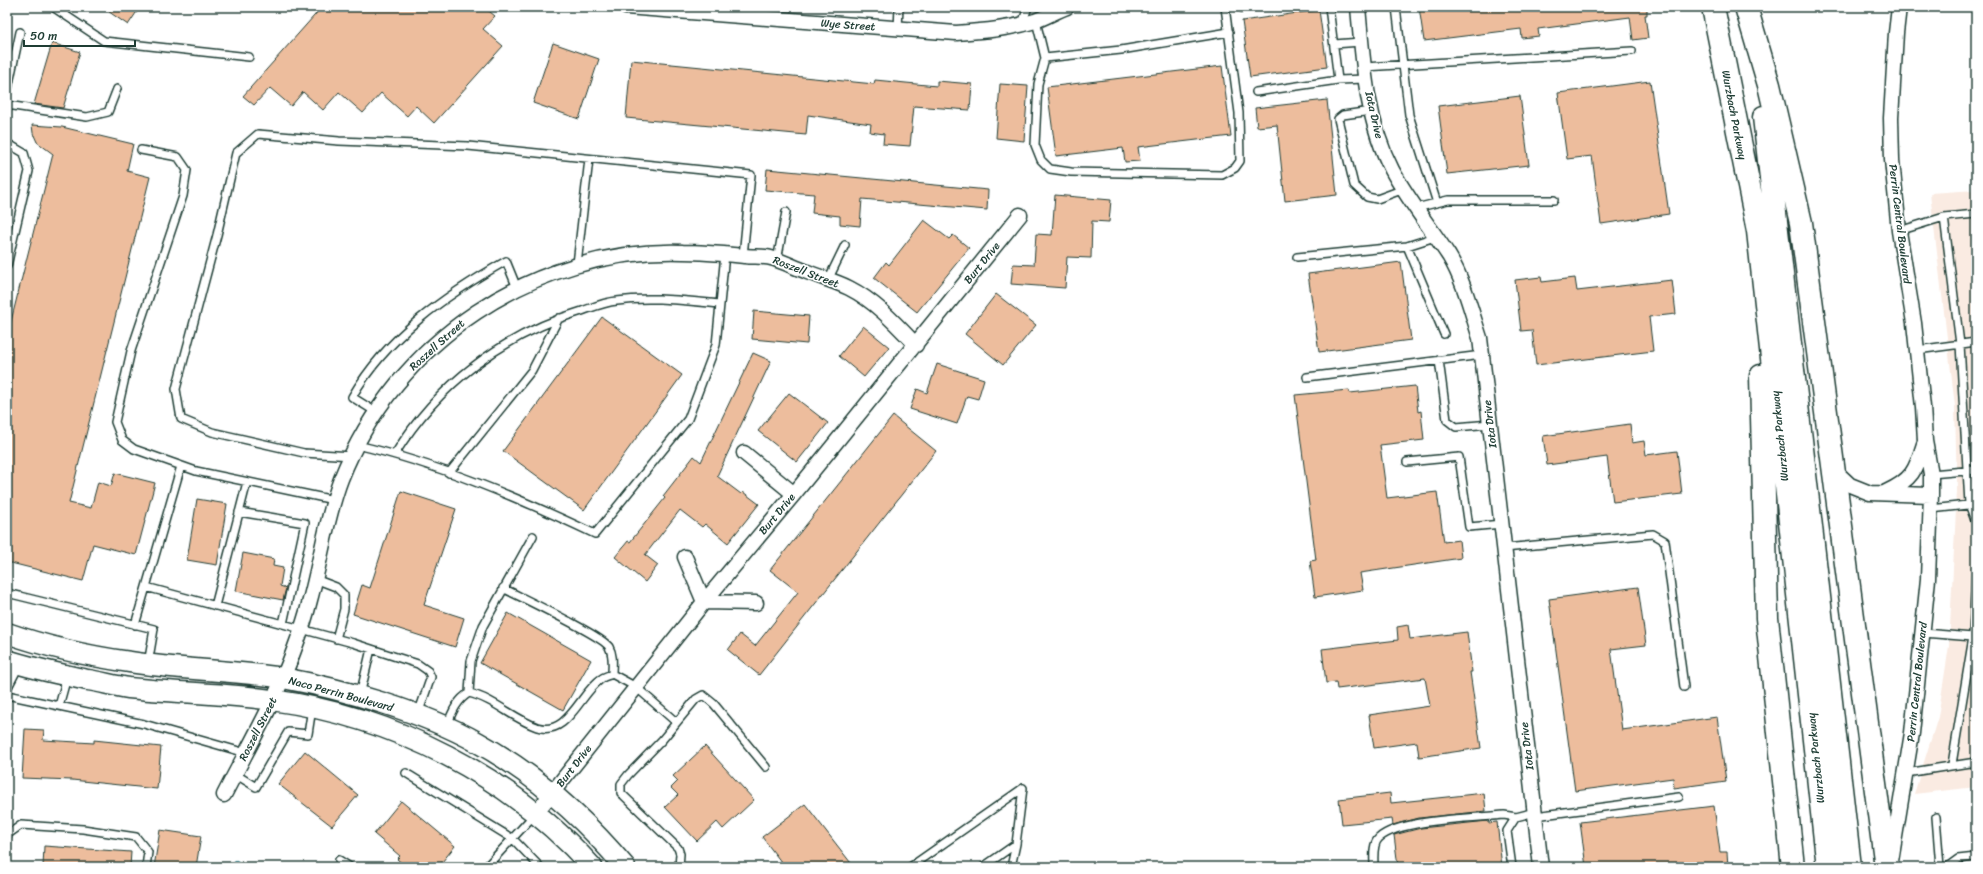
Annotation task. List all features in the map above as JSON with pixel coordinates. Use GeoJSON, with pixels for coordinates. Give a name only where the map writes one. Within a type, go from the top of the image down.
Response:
{"type":"FeatureCollection","features":[{"type":"Feature","properties":{"kind":"highway","name":"Wurzbach Parkway"},"geometry":{"type":"LineString","coordinates":[[1713,7],[1758,231],[1828,867]]}},
{"type":"Feature","properties":{"kind":"highway","name":"Wurzbach Parkway"},"geometry":{"type":"LineString","coordinates":[[1742,7],[1763,112],[1850,867]]}},
{"type":"Feature","properties":{"kind":"highway"},"geometry":{"type":"LineString","coordinates":[[1746,7],[1769,85],[1801,224],[1886,867]]}},
{"type":"Feature","properties":{"kind":"highway"},"geometry":{"type":"LineString","coordinates":[[1758,231],[1767,618],[1792,867]]}},
{"type":"Feature","properties":{"kind":"main road","name":"Naco Perrin Boulevard"},"geometry":{"type":"LineString","coordinates":[[7,633],[43,645],[148,664],[283,678],[360,697],[418,716],[447,727],[483,746],[526,772],[586,823],[625,867]]}},
{"type":"Feature","properties":{"kind":"main road","name":"Naco Perrin Boulevard"},"geometry":{"type":"LineString","coordinates":[[13,662],[36,670],[127,688],[272,700],[339,713],[424,743],[465,764],[511,793],[568,841],[592,867]]}},
{"type":"Feature","properties":{"kind":"street","name":"Wye Street"},"geometry":{"type":"LineString","coordinates":[[626,7],[956,33],[984,31],[1029,22],[1067,7]]}},
{"type":"Feature","properties":{"kind":"street","name":"Iota Drive"},"geometry":{"type":"LineString","coordinates":[[1358,7],[1361,42],[1371,111],[1382,146],[1392,169],[1404,189],[1449,257],[1462,284],[1480,338],[1541,867]]}},
{"type":"Feature","properties":{"kind":"street","name":"Perrin Central Boulevard"},"geometry":{"type":"LineString","coordinates":[[1890,867],[1912,733],[1928,579],[1931,502],[1931,474],[1925,441],[1923,407],[1899,231],[1892,160],[1891,118],[1899,7]]}},
{"type":"Feature","properties":{"kind":"street","name":"Burt Drive"},"geometry":{"type":"LineString","coordinates":[[536,813],[704,602],[916,345],[1020,216]]}},
{"type":"Feature","properties":{"kind":"street","name":"Roszell Street"},"geometry":{"type":"LineString","coordinates":[[224,795],[283,678],[301,629],[334,500],[354,450],[376,412],[398,382],[424,354],[452,329],[482,307],[517,288],[550,273],[578,264],[622,255],[657,251],[771,258],[850,289],[886,313],[916,345]]}},
{"type":"Feature","properties":{"kind":"street","name":"Perrin Central Boulevard"},"geometry":{"type":"LineString","coordinates":[[1884,493],[1902,485],[1916,470],[1925,441]]}},
{"type":"Feature","properties":{"kind":"street"},"geometry":{"type":"LineString","coordinates":[[744,453],[794,494]]}},
{"type":"Feature","properties":{"kind":"street"},"geometry":{"type":"LineString","coordinates":[[1834,470],[1850,485],[1870,493],[1884,493],[1931,502]]}},
{"type":"Feature","properties":{"kind":"street"},"geometry":{"type":"LineString","coordinates":[[685,557],[704,602],[756,603]]}},
{"type":"Feature","properties":{"kind":"lane"},"geometry":{"type":"LineString","coordinates":[[52,7],[104,41],[249,57]]}},
{"type":"Feature","properties":{"kind":"lane"},"geometry":{"type":"LineString","coordinates":[[898,29],[900,7]]}},
{"type":"Feature","properties":{"kind":"lane"},"geometry":{"type":"LineString","coordinates":[[1028,7],[1029,22],[1045,58],[1038,84],[1035,145],[1041,160],[1050,169],[1071,172],[1222,175],[1236,168],[1240,161],[1239,113],[1225,7]]}},
{"type":"Feature","properties":{"kind":"lane"},"geometry":{"type":"LineString","coordinates":[[1242,8],[1254,7]]}},
{"type":"Feature","properties":{"kind":"lane"},"geometry":{"type":"LineString","coordinates":[[1329,7],[1338,80]]}},
{"type":"Feature","properties":{"kind":"lane"},"geometry":{"type":"LineString","coordinates":[[1396,7],[1409,115],[1438,203]]}},
{"type":"Feature","properties":{"kind":"lane"},"geometry":{"type":"LineString","coordinates":[[7,94],[8,78],[20,32]]}},
{"type":"Feature","properties":{"kind":"lane"},"geometry":{"type":"LineString","coordinates":[[1045,58],[1121,50],[1229,32]]}},
{"type":"Feature","properties":{"kind":"lane"},"geometry":{"type":"LineString","coordinates":[[1334,44],[1361,42]]}},
{"type":"Feature","properties":{"kind":"lane"},"geometry":{"type":"LineString","coordinates":[[1256,92],[1338,80],[1403,65],[1632,51]]}},
{"type":"Feature","properties":{"kind":"lane"},"geometry":{"type":"LineString","coordinates":[[7,106],[87,118],[108,112],[117,89]]}},
{"type":"Feature","properties":{"kind":"lane"},"geometry":{"type":"LineString","coordinates":[[1371,111],[1343,114],[1338,119],[1354,185],[1367,197],[1377,199],[1404,189]]}},
{"type":"Feature","properties":{"kind":"lane"},"geometry":{"type":"LineString","coordinates":[[725,254],[716,344],[688,419],[595,534],[547,512],[449,473],[396,454],[354,450],[304,453],[212,432],[181,419],[176,388],[217,235],[236,153],[258,134],[339,141],[468,146],[751,175],[743,256]]}},
{"type":"Feature","properties":{"kind":"lane"},"geometry":{"type":"LineString","coordinates":[[7,143],[24,153],[29,171],[7,266]]}},
{"type":"Feature","properties":{"kind":"lane"},"geometry":{"type":"LineString","coordinates":[[141,150],[178,158],[187,170],[183,196],[132,351],[116,422],[122,440],[134,449],[181,466],[247,482],[334,500]]}},
{"type":"Feature","properties":{"kind":"lane"},"geometry":{"type":"LineString","coordinates":[[578,264],[589,158]]}},
{"type":"Feature","properties":{"kind":"lane"},"geometry":{"type":"LineString","coordinates":[[1416,208],[1448,200],[1554,200]]}},
{"type":"Feature","properties":{"kind":"lane"},"geometry":{"type":"LineString","coordinates":[[778,261],[786,212]]}},
{"type":"Feature","properties":{"kind":"lane"},"geometry":{"type":"LineString","coordinates":[[1899,231],[1944,217],[1976,214]]}},
{"type":"Feature","properties":{"kind":"lane"},"geometry":{"type":"LineString","coordinates":[[1944,217],[1960,344],[1967,471],[1976,523]]}},
{"type":"Feature","properties":{"kind":"lane"},"geometry":{"type":"LineString","coordinates":[[1297,257],[1407,246],[1435,237]]}},
{"type":"Feature","properties":{"kind":"lane"},"geometry":{"type":"LineString","coordinates":[[828,280],[845,245]]}},
{"type":"Feature","properties":{"kind":"lane"},"geometry":{"type":"LineString","coordinates":[[1407,246],[1444,334]]}},
{"type":"Feature","properties":{"kind":"lane"},"geometry":{"type":"LineString","coordinates":[[376,412],[352,397],[364,376],[426,312],[464,285],[506,261],[517,288]]}},
{"type":"Feature","properties":{"kind":"lane"},"geometry":{"type":"LineString","coordinates":[[396,454],[411,429],[464,372],[503,346],[559,317],[615,301],[656,298],[720,304]]}},
{"type":"Feature","properties":{"kind":"lane"},"geometry":{"type":"LineString","coordinates":[[449,473],[532,370],[559,317]]}},
{"type":"Feature","properties":{"kind":"lane"},"geometry":{"type":"LineString","coordinates":[[1916,350],[1976,342]]}},
{"type":"Feature","properties":{"kind":"lane"},"geometry":{"type":"LineString","coordinates":[[1307,377],[1482,355]]}},
{"type":"Feature","properties":{"kind":"lane"},"geometry":{"type":"LineString","coordinates":[[1439,360],[1447,420],[1456,427],[1490,424]]}},
{"type":"Feature","properties":{"kind":"lane"},"geometry":{"type":"LineString","coordinates":[[1407,462],[1459,457],[1469,527],[1502,524]]}},
{"type":"Feature","properties":{"kind":"lane"},"geometry":{"type":"LineString","coordinates":[[135,625],[181,466]]}},
{"type":"Feature","properties":{"kind":"lane"},"geometry":{"type":"LineString","coordinates":[[1931,474],[1976,470]]}},
{"type":"Feature","properties":{"kind":"lane"},"geometry":{"type":"LineString","coordinates":[[215,606],[247,482]]}},
{"type":"Feature","properties":{"kind":"lane"},"geometry":{"type":"LineString","coordinates":[[1931,502],[1973,504]]}},
{"type":"Feature","properties":{"kind":"lane"},"geometry":{"type":"LineString","coordinates":[[239,512],[305,523],[283,624]]}},
{"type":"Feature","properties":{"kind":"lane"},"geometry":{"type":"LineString","coordinates":[[1504,548],[1653,534],[1665,541],[1684,687]]}},
{"type":"Feature","properties":{"kind":"lane"},"geometry":{"type":"LineString","coordinates":[[469,693],[471,661],[482,626],[532,536]]}},
{"type":"Feature","properties":{"kind":"lane"},"geometry":{"type":"LineString","coordinates":[[1952,764],[1973,637],[1976,570]]}},
{"type":"Feature","properties":{"kind":"lane"},"geometry":{"type":"LineString","coordinates":[[315,579],[336,588],[344,596],[344,609],[336,639]]}},
{"type":"Feature","properties":{"kind":"lane"},"geometry":{"type":"LineString","coordinates":[[146,587],[301,629],[418,664],[428,671],[431,677],[418,716]]}},
{"type":"Feature","properties":{"kind":"lane"},"geometry":{"type":"LineString","coordinates":[[503,588],[588,632],[609,646],[613,658],[612,674]]}},
{"type":"Feature","properties":{"kind":"lane"},"geometry":{"type":"LineString","coordinates":[[7,593],[154,629],[148,664]]}},
{"type":"Feature","properties":{"kind":"lane"},"geometry":{"type":"LineString","coordinates":[[1923,633],[1973,637]]}},
{"type":"Feature","properties":{"kind":"lane"},"geometry":{"type":"LineString","coordinates":[[360,697],[371,649]]}},
{"type":"Feature","properties":{"kind":"lane"},"geometry":{"type":"LineString","coordinates":[[7,689],[13,662]]}},
{"type":"Feature","properties":{"kind":"lane"},"geometry":{"type":"LineString","coordinates":[[447,727],[452,713],[462,697],[469,693],[480,696],[537,727],[551,729],[561,724],[586,692],[601,678],[612,674],[636,687],[676,722]]}},
{"type":"Feature","properties":{"kind":"lane"},"geometry":{"type":"LineString","coordinates":[[59,706],[67,676]]}},
{"type":"Feature","properties":{"kind":"lane"},"geometry":{"type":"LineString","coordinates":[[7,695],[144,724],[246,752]]}},
{"type":"Feature","properties":{"kind":"lane"},"geometry":{"type":"LineString","coordinates":[[679,867],[680,854],[678,848],[621,794],[621,784],[696,699],[703,695],[714,704],[766,767]]}},
{"type":"Feature","properties":{"kind":"lane"},"geometry":{"type":"LineString","coordinates":[[235,774],[256,787],[288,732],[308,734],[312,708]]}},
{"type":"Feature","properties":{"kind":"lane"},"geometry":{"type":"LineString","coordinates":[[1906,773],[1952,764],[1976,762]]}},
{"type":"Feature","properties":{"kind":"lane"},"geometry":{"type":"LineString","coordinates":[[406,773],[513,839],[540,867]]}},
{"type":"Feature","properties":{"kind":"lane"},"geometry":{"type":"LineString","coordinates":[[910,867],[1023,788],[1016,844],[1011,867]]}},
{"type":"Feature","properties":{"kind":"lane"},"geometry":{"type":"LineString","coordinates":[[1374,867],[1374,850],[1378,838],[1391,830],[1416,824],[1504,815],[1516,817],[1679,797]]}},
{"type":"Feature","properties":{"kind":"lane"},"geometry":{"type":"LineString","coordinates":[[486,867],[536,813]]}},
{"type":"Feature","properties":{"kind":"lane"},"geometry":{"type":"LineString","coordinates":[[1512,867],[1507,831],[1516,817]]}},
{"type":"Feature","properties":{"kind":"lane"},"geometry":{"type":"LineString","coordinates":[[1936,817],[1940,867]]}},
{"type":"Feature","properties":{"kind":"lane"},"geometry":{"type":"LineString","coordinates":[[7,835],[21,825],[83,829],[136,837],[148,852],[146,867]]}},
{"type":"Feature","properties":{"kind":"lane"},"geometry":{"type":"LineString","coordinates":[[983,867],[1016,844]]}},
{"type":"Feature","properties":{"kind":"lane"},"geometry":{"type":"LineString","coordinates":[[1947,867],[1958,859],[1976,857]]}},
{"type":"Feature","properties":{"kind":"lane"},"geometry":{"type":"LineString","coordinates":[[339,860],[350,867]]}},
{"type":"Feature","properties":{"kind":"shaded area"},"geometry":{"type":"Polygon","coordinates":[[[1976,190],[1976,787],[1914,794],[1938,717],[1949,646],[1957,491],[1955,406],[1930,193],[1976,190]]]}},
{"type":"Feature","properties":{"kind":"building"},"geometry":{"type":"Polygon","coordinates":[[[102,7],[140,7],[128,25],[102,7]]]}},
{"type":"Feature","properties":{"kind":"building"},"geometry":{"type":"Polygon","coordinates":[[[322,7],[484,7],[495,16],[483,29],[503,46],[434,123],[416,106],[407,116],[381,93],[363,113],[339,92],[323,110],[303,92],[291,106],[270,88],[254,105],[243,96],[322,7]]]}},
{"type":"Feature","properties":{"kind":"building"},"geometry":{"type":"Polygon","coordinates":[[[1419,7],[1647,7],[1647,15],[1645,15],[1648,38],[1633,40],[1630,17],[1538,29],[1539,36],[1522,38],[1521,29],[1424,41],[1419,7]]]}},
{"type":"Feature","properties":{"kind":"building"},"geometry":{"type":"Polygon","coordinates":[[[1319,10],[1327,67],[1250,77],[1242,21],[1319,10]]]}},
{"type":"Feature","properties":{"kind":"building"},"geometry":{"type":"Polygon","coordinates":[[[52,43],[80,52],[63,108],[34,104],[52,43]]]}},
{"type":"Feature","properties":{"kind":"building"},"geometry":{"type":"Polygon","coordinates":[[[553,43],[599,59],[579,119],[533,103],[553,43]]]}},
{"type":"Feature","properties":{"kind":"building"},"geometry":{"type":"Polygon","coordinates":[[[631,60],[874,84],[875,80],[937,86],[937,81],[972,84],[970,110],[914,106],[910,146],[883,144],[884,134],[870,132],[871,124],[808,115],[806,135],[626,118],[631,60]]]}},
{"type":"Feature","properties":{"kind":"building"},"geometry":{"type":"Polygon","coordinates":[[[1222,66],[1231,136],[1138,147],[1140,161],[1125,162],[1123,148],[1056,156],[1047,87],[1222,66]]]}},
{"type":"Feature","properties":{"kind":"building"},"geometry":{"type":"Polygon","coordinates":[[[1650,81],[1669,214],[1601,224],[1592,156],[1567,159],[1558,93],[1650,81]]]}},
{"type":"Feature","properties":{"kind":"building"},"geometry":{"type":"Polygon","coordinates":[[[1000,84],[1028,86],[1024,141],[996,138],[1000,84]]]}},
{"type":"Feature","properties":{"kind":"building"},"geometry":{"type":"Polygon","coordinates":[[[1520,96],[1529,165],[1447,174],[1438,106],[1520,96]]]}},
{"type":"Feature","properties":{"kind":"building"},"geometry":{"type":"Polygon","coordinates":[[[1327,100],[1337,195],[1285,201],[1277,125],[1257,127],[1255,108],[1327,100]]]}},
{"type":"Feature","properties":{"kind":"building"},"geometry":{"type":"Polygon","coordinates":[[[32,125],[62,127],[133,144],[127,171],[150,177],[69,503],[91,508],[98,482],[111,486],[115,473],[155,483],[136,555],[93,544],[83,581],[7,562],[7,337],[53,154],[37,142],[33,133],[32,125]]]}},
{"type":"Feature","properties":{"kind":"building"},"geometry":{"type":"Polygon","coordinates":[[[767,169],[988,190],[987,210],[862,199],[860,226],[840,224],[840,216],[812,213],[814,194],[765,190],[767,169]]]}},
{"type":"Feature","properties":{"kind":"building"},"geometry":{"type":"Polygon","coordinates":[[[1055,195],[1111,200],[1109,222],[1092,221],[1091,258],[1067,257],[1065,288],[1011,284],[1013,264],[1034,265],[1036,234],[1052,235],[1055,195]]]}},
{"type":"Feature","properties":{"kind":"building"},"geometry":{"type":"Polygon","coordinates":[[[924,220],[949,239],[953,235],[969,248],[917,312],[874,278],[886,262],[889,265],[924,220]]]}},
{"type":"Feature","properties":{"kind":"building"},"geometry":{"type":"Polygon","coordinates":[[[1401,262],[1411,340],[1319,352],[1308,274],[1401,262]]]}},
{"type":"Feature","properties":{"kind":"building"},"geometry":{"type":"Polygon","coordinates":[[[1541,277],[1542,282],[1575,278],[1577,291],[1672,280],[1676,314],[1649,317],[1653,351],[1536,365],[1532,330],[1521,331],[1515,280],[1541,277]]]}},
{"type":"Feature","properties":{"kind":"building"},"geometry":{"type":"Polygon","coordinates":[[[996,294],[1036,325],[1003,365],[965,334],[996,294]]]}},
{"type":"Feature","properties":{"kind":"building"},"geometry":{"type":"Polygon","coordinates":[[[754,311],[809,316],[807,344],[752,339],[754,311]]]}},
{"type":"Feature","properties":{"kind":"building"},"geometry":{"type":"Polygon","coordinates":[[[602,317],[682,375],[584,510],[503,451],[602,317]]]}},
{"type":"Feature","properties":{"kind":"building"},"geometry":{"type":"Polygon","coordinates":[[[863,326],[889,347],[864,377],[839,356],[863,326]]]}},
{"type":"Feature","properties":{"kind":"building"},"geometry":{"type":"Polygon","coordinates":[[[753,353],[771,361],[717,476],[741,494],[743,492],[759,504],[728,543],[705,524],[702,527],[680,510],[645,555],[658,565],[645,582],[615,557],[628,541],[630,542],[665,498],[663,496],[694,456],[701,462],[753,353]]]}},
{"type":"Feature","properties":{"kind":"building"},"geometry":{"type":"Polygon","coordinates":[[[937,364],[984,379],[978,399],[967,396],[957,424],[910,409],[917,389],[927,393],[937,364]]]}},
{"type":"Feature","properties":{"kind":"building"},"geometry":{"type":"Polygon","coordinates":[[[1415,386],[1418,412],[1421,411],[1424,440],[1380,445],[1387,498],[1437,492],[1444,542],[1459,540],[1461,558],[1360,573],[1363,590],[1315,597],[1310,561],[1316,560],[1295,395],[1349,390],[1350,393],[1415,386]]]}},
{"type":"Feature","properties":{"kind":"building"},"geometry":{"type":"Polygon","coordinates":[[[789,393],[828,423],[797,462],[758,431],[789,393]]]}},
{"type":"Feature","properties":{"kind":"building"},"geometry":{"type":"Polygon","coordinates":[[[893,416],[936,451],[759,675],[728,650],[740,634],[755,646],[798,592],[770,570],[893,416]]]}},
{"type":"Feature","properties":{"kind":"building"},"geometry":{"type":"Polygon","coordinates":[[[1630,424],[1632,443],[1644,441],[1646,455],[1677,451],[1682,494],[1613,502],[1607,457],[1547,465],[1543,436],[1630,424]]]}},
{"type":"Feature","properties":{"kind":"building"},"geometry":{"type":"Polygon","coordinates":[[[401,491],[456,509],[424,605],[464,618],[455,647],[353,614],[362,585],[370,588],[401,491]]]}},
{"type":"Feature","properties":{"kind":"building"},"geometry":{"type":"Polygon","coordinates":[[[197,499],[227,504],[217,565],[187,560],[197,499]]]}},
{"type":"Feature","properties":{"kind":"building"},"geometry":{"type":"Polygon","coordinates":[[[243,553],[274,559],[273,566],[283,568],[280,586],[286,588],[283,600],[236,591],[243,553]]]}},
{"type":"Feature","properties":{"kind":"building"},"geometry":{"type":"Polygon","coordinates":[[[1638,587],[1646,645],[1611,649],[1622,730],[1717,717],[1726,781],[1674,788],[1673,778],[1575,791],[1549,599],[1638,587]]]}},
{"type":"Feature","properties":{"kind":"building"},"geometry":{"type":"Polygon","coordinates":[[[508,613],[591,660],[563,710],[480,663],[508,613]]]}},
{"type":"Feature","properties":{"kind":"building"},"geometry":{"type":"Polygon","coordinates":[[[1408,625],[1410,639],[1467,632],[1472,672],[1470,672],[1481,748],[1419,757],[1417,742],[1374,748],[1369,715],[1430,706],[1425,678],[1337,689],[1336,682],[1326,683],[1322,649],[1398,640],[1397,627],[1408,625]]]}},
{"type":"Feature","properties":{"kind":"building"},"geometry":{"type":"Polygon","coordinates":[[[25,729],[44,730],[43,740],[94,743],[94,740],[161,747],[157,789],[72,780],[22,778],[25,729]]]}},
{"type":"Feature","properties":{"kind":"building"},"geometry":{"type":"Polygon","coordinates":[[[705,746],[754,800],[723,829],[717,822],[697,841],[665,807],[678,795],[671,788],[678,781],[673,776],[705,746]]]}},
{"type":"Feature","properties":{"kind":"building"},"geometry":{"type":"Polygon","coordinates":[[[305,751],[358,795],[332,826],[278,784],[305,751]]]}},
{"type":"Feature","properties":{"kind":"building"},"geometry":{"type":"Polygon","coordinates":[[[1390,793],[1391,803],[1484,793],[1486,811],[1419,818],[1393,825],[1392,819],[1342,824],[1339,799],[1390,793]]]}},
{"type":"Feature","properties":{"kind":"building"},"geometry":{"type":"Polygon","coordinates":[[[401,801],[455,846],[438,867],[416,867],[410,862],[406,867],[397,859],[400,856],[374,834],[401,801]]]}},
{"type":"Feature","properties":{"kind":"building"},"geometry":{"type":"Polygon","coordinates":[[[805,804],[854,867],[785,867],[762,837],[805,804]]]}},
{"type":"Feature","properties":{"kind":"building"},"geometry":{"type":"Polygon","coordinates":[[[1714,806],[1720,852],[1727,852],[1728,867],[1586,867],[1580,822],[1714,806]]]}},
{"type":"Feature","properties":{"kind":"building"},"geometry":{"type":"Polygon","coordinates":[[[1488,821],[1488,823],[1497,822],[1502,867],[1398,867],[1394,835],[1421,828],[1488,821]]]}},
{"type":"Feature","properties":{"kind":"building"},"geometry":{"type":"Polygon","coordinates":[[[160,830],[201,836],[196,867],[154,867],[160,830]]]}},
{"type":"Feature","properties":{"kind":"building"},"geometry":{"type":"Polygon","coordinates":[[[44,846],[131,852],[130,867],[43,867],[44,846]]]}},
{"type":"Feature","properties":{"kind":"waterway"},"geometry":{"type":"LineString","coordinates":[[236,862],[239,867]]}}]}
